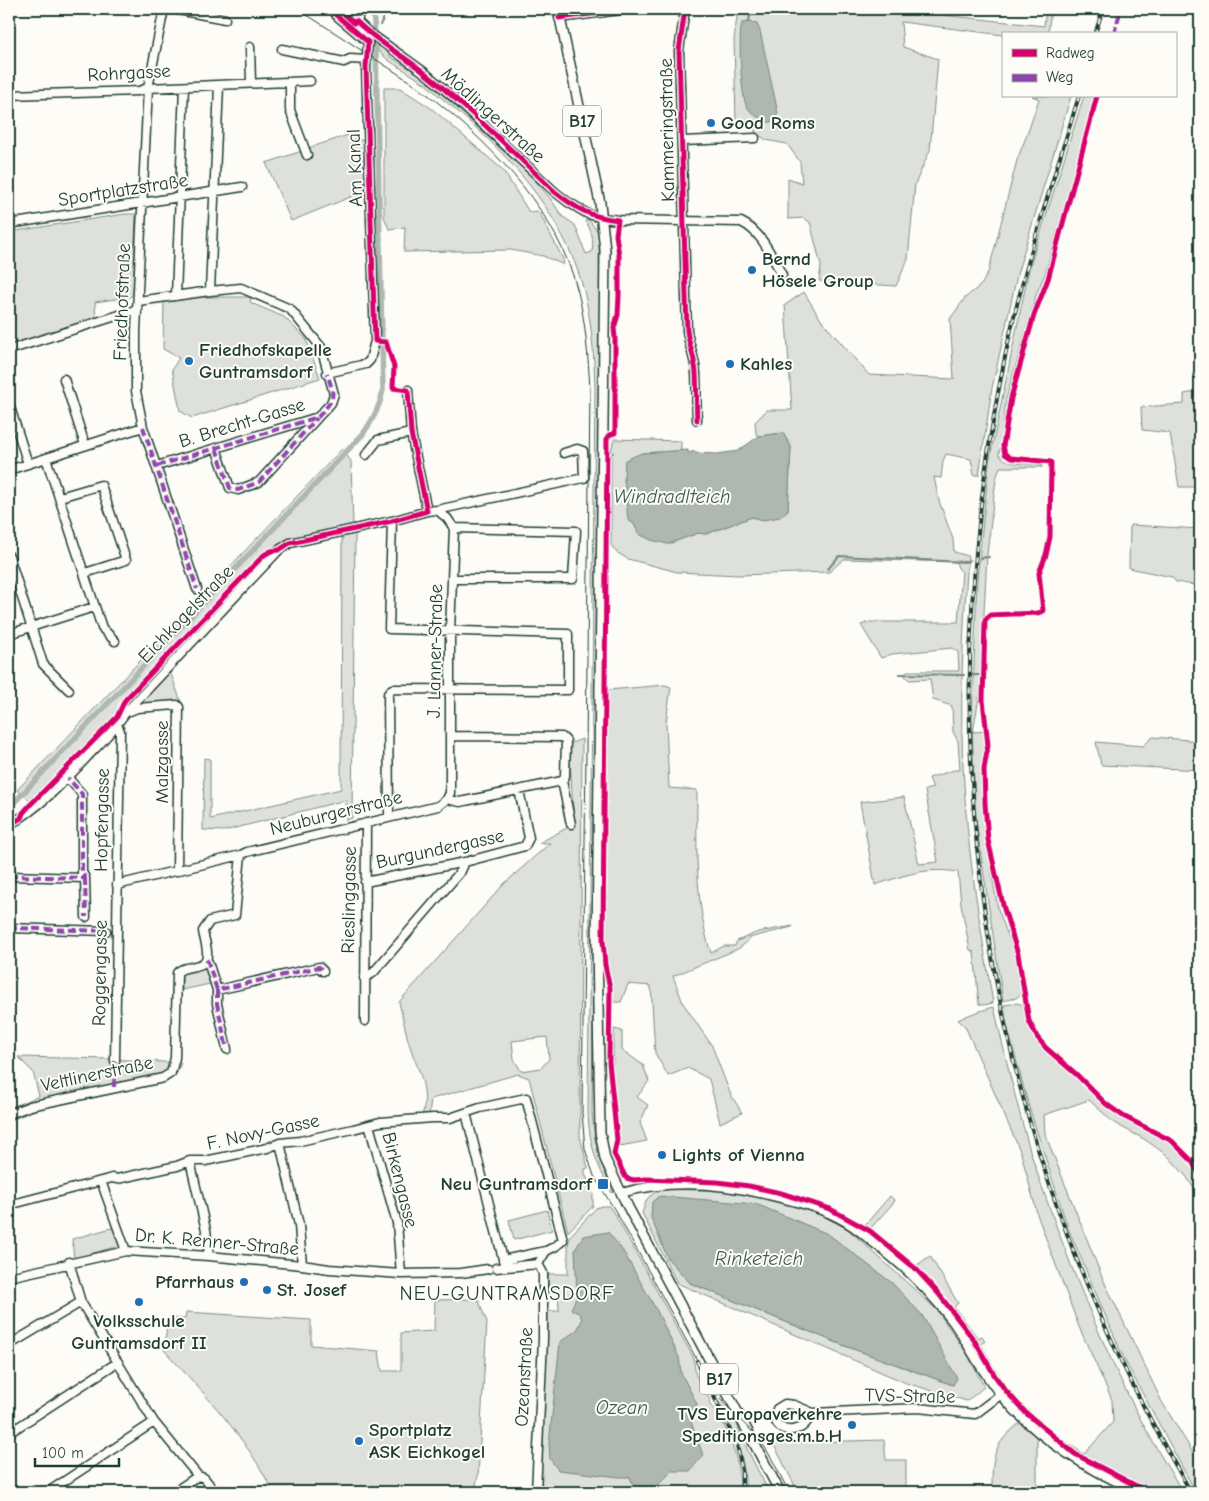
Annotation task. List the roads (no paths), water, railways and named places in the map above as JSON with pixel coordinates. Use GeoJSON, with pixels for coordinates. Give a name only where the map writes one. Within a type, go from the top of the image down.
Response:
{"type":"FeatureCollection","features":[{"type":"Feature","properties":{"kind":"main road","name":"B17"},"geometry":{"type":"LineString","coordinates":[[558,13],[602,218],[605,280],[597,942],[599,1112],[603,1152],[621,1193],[663,1275],[780,1492]]}},
{"type":"Feature","properties":{"kind":"street","name":"Friedhofstraße"},"geometry":{"type":"LineString","coordinates":[[164,9],[148,88],[136,391],[143,427],[197,589]]}},
{"type":"Feature","properties":{"kind":"street"},"geometry":{"type":"LineString","coordinates":[[173,9],[225,19]]}},
{"type":"Feature","properties":{"kind":"street","name":"Am Kanal"},"geometry":{"type":"LineString","coordinates":[[328,372],[366,364],[370,360],[375,341],[366,60],[368,42],[336,15],[336,9]]}},
{"type":"Feature","properties":{"kind":"street","name":"Mödlingerstraße"},"geometry":{"type":"LineString","coordinates":[[344,9],[356,22],[378,40],[424,72],[457,100],[555,192],[580,210],[602,218]]}},
{"type":"Feature","properties":{"kind":"street"},"geometry":{"type":"LineString","coordinates":[[356,22],[358,9]]}},
{"type":"Feature","properties":{"kind":"street"},"geometry":{"type":"LineString","coordinates":[[558,13],[628,9]]}},
{"type":"Feature","properties":{"kind":"street","name":"Kammeringstraße"},"geometry":{"type":"LineString","coordinates":[[684,221],[679,51],[685,9]]}},
{"type":"Feature","properties":{"kind":"street"},"geometry":{"type":"LineString","coordinates":[[250,47],[251,83]]}},
{"type":"Feature","properties":{"kind":"street"},"geometry":{"type":"LineString","coordinates":[[282,49],[344,62],[350,59],[366,60]]}},
{"type":"Feature","properties":{"kind":"street","name":"Rohrgasse"},"geometry":{"type":"LineString","coordinates":[[9,95],[139,91],[148,88],[310,82]]}},
{"type":"Feature","properties":{"kind":"street"},"geometry":{"type":"LineString","coordinates":[[290,83],[290,110],[307,155]]}},
{"type":"Feature","properties":{"kind":"street"},"geometry":{"type":"LineString","coordinates":[[210,290],[219,86]]}},
{"type":"Feature","properties":{"kind":"street"},"geometry":{"type":"LineString","coordinates":[[176,296],[184,87]]}},
{"type":"Feature","properties":{"kind":"street"},"geometry":{"type":"LineString","coordinates":[[682,141],[755,138]]}},
{"type":"Feature","properties":{"kind":"street","name":"Sportplatzstraße"},"geometry":{"type":"LineString","coordinates":[[9,224],[214,193],[242,187]]}},
{"type":"Feature","properties":{"kind":"street","name":"Kammeringstraße"},"geometry":{"type":"LineString","coordinates":[[602,218],[618,220],[742,222],[750,226],[765,243],[782,275]]}},
{"type":"Feature","properties":{"kind":"street"},"geometry":{"type":"LineString","coordinates":[[684,221],[687,331],[696,373],[697,420]]}},
{"type":"Feature","properties":{"kind":"street","name":"B. Brecht-Gasse"},"geometry":{"type":"LineString","coordinates":[[9,350],[138,305],[210,290],[241,288],[290,309],[321,347],[334,394],[331,403],[318,418],[157,466]]}},
{"type":"Feature","properties":{"kind":"street"},"geometry":{"type":"LineString","coordinates":[[64,379],[85,445]]}},
{"type":"Feature","properties":{"kind":"street"},"geometry":{"type":"LineString","coordinates":[[408,390],[410,433],[426,511]]}},
{"type":"Feature","properties":{"kind":"street"},"geometry":{"type":"LineString","coordinates":[[9,404],[28,464]]}},
{"type":"Feature","properties":{"kind":"street"},"geometry":{"type":"LineString","coordinates":[[216,448],[230,488],[238,490],[259,482],[318,418]]}},
{"type":"Feature","properties":{"kind":"street"},"geometry":{"type":"LineString","coordinates":[[9,470],[143,427]]}},
{"type":"Feature","properties":{"kind":"street"},"geometry":{"type":"LineString","coordinates":[[366,455],[378,440],[410,433]]}},
{"type":"Feature","properties":{"kind":"street","name":"Eichkogelstraße"},"geometry":{"type":"LineString","coordinates":[[9,825],[33,809],[68,778],[117,726],[126,712],[279,550],[290,543],[392,521],[426,511],[584,478],[583,451],[577,449],[564,453]]}},
{"type":"Feature","properties":{"kind":"street"},"geometry":{"type":"LineString","coordinates":[[46,458],[85,574],[94,607],[102,628],[115,641]]}},
{"type":"Feature","properties":{"kind":"street"},"geometry":{"type":"LineString","coordinates":[[60,497],[101,485],[126,560],[85,574]]}},
{"type":"Feature","properties":{"kind":"street"},"geometry":{"type":"LineString","coordinates":[[437,510],[448,518],[454,528],[576,530],[573,579],[452,579]]}},
{"type":"Feature","properties":{"kind":"street"},"geometry":{"type":"LineString","coordinates":[[389,817],[388,694],[392,689],[568,690],[568,634],[389,629],[392,521]]}},
{"type":"Feature","properties":{"kind":"street","name":"J. Lanner-Straße"},"geometry":{"type":"LineString","coordinates":[[447,799],[450,793],[450,632],[454,528]]}},
{"type":"Feature","properties":{"kind":"street"},"geometry":{"type":"LineString","coordinates":[[9,556],[43,664],[69,690]]}},
{"type":"Feature","properties":{"kind":"street"},"geometry":{"type":"LineString","coordinates":[[9,634],[94,607]]}},
{"type":"Feature","properties":{"kind":"street","name":"Malzgasse"},"geometry":{"type":"LineString","coordinates":[[126,712],[137,708],[177,705],[179,707],[177,872]]}},
{"type":"Feature","properties":{"kind":"street","name":"Hopfengasse"},"geometry":{"type":"LineString","coordinates":[[117,726],[120,731],[117,885]]}},
{"type":"Feature","properties":{"kind":"street"},"geometry":{"type":"LineString","coordinates":[[450,736],[562,737],[566,742],[565,776],[562,780],[571,824]]}},
{"type":"Feature","properties":{"kind":"street"},"geometry":{"type":"LineString","coordinates":[[68,778],[82,794],[82,872],[85,878],[86,917]]}},
{"type":"Feature","properties":{"kind":"street","name":"Neuburgerstraße"},"geometry":{"type":"LineString","coordinates":[[117,885],[177,872],[247,852],[438,806],[447,799],[460,802],[562,780]]}},
{"type":"Feature","properties":{"kind":"street","name":"Burgundergasse"},"geometry":{"type":"LineString","coordinates":[[365,882],[465,862],[525,846],[529,838],[519,790]]}},
{"type":"Feature","properties":{"kind":"street","name":"Rieslinggasse"},"geometry":{"type":"LineString","coordinates":[[364,1021],[366,822]]}},
{"type":"Feature","properties":{"kind":"street"},"geometry":{"type":"LineString","coordinates":[[226,1049],[217,1004],[217,990],[206,960],[203,931],[210,921],[235,915],[241,855]]}},
{"type":"Feature","properties":{"kind":"street","name":"Rieslinggasse"},"geometry":{"type":"LineString","coordinates":[[364,978],[373,973],[460,872],[465,862]]}},
{"type":"Feature","properties":{"kind":"street"},"geometry":{"type":"LineString","coordinates":[[9,876],[85,878]]}},
{"type":"Feature","properties":{"kind":"street","name":"Roggengasse"},"geometry":{"type":"LineString","coordinates":[[115,1061],[117,885]]}},
{"type":"Feature","properties":{"kind":"street"},"geometry":{"type":"LineString","coordinates":[[9,928],[106,931]]}},
{"type":"Feature","properties":{"kind":"street","name":"Veltlinerstraße"},"geometry":{"type":"LineString","coordinates":[[9,1114],[30,1106],[163,1078],[171,1072],[175,1058],[176,973],[180,969],[201,964],[206,960]]}},
{"type":"Feature","properties":{"kind":"street"},"geometry":{"type":"LineString","coordinates":[[217,990],[319,967],[323,971]]}},
{"type":"Feature","properties":{"kind":"street","name":"F. Novy-Gasse"},"geometry":{"type":"LineString","coordinates":[[9,1205],[112,1178],[117,1179],[176,1166],[190,1161],[205,1161],[387,1121],[450,1118],[526,1098],[563,1240],[546,1251]]}},
{"type":"Feature","properties":{"kind":"street"},"geometry":{"type":"LineString","coordinates":[[466,1113],[504,1264]]}},
{"type":"Feature","properties":{"kind":"street","name":"Birkengasse"},"geometry":{"type":"LineString","coordinates":[[369,1125],[397,1223],[401,1274]]}},
{"type":"Feature","properties":{"kind":"street"},"geometry":{"type":"LineString","coordinates":[[280,1143],[299,1225],[302,1265]]}},
{"type":"Feature","properties":{"kind":"street"},"geometry":{"type":"LineString","coordinates":[[190,1161],[206,1230],[209,1256]]}},
{"type":"Feature","properties":{"kind":"street"},"geometry":{"type":"LineString","coordinates":[[100,1181],[126,1250]]}},
{"type":"Feature","properties":{"kind":"street"},"geometry":{"type":"LineString","coordinates":[[621,1193],[652,1186],[676,1184],[748,1190],[822,1210],[840,1218],[892,1256],[933,1297],[953,1322],[1000,1395],[1020,1416],[1050,1442],[1070,1456],[1139,1492]]}},
{"type":"Feature","properties":{"kind":"street","name":"Dr. K. Renner-Straße"},"geometry":{"type":"LineString","coordinates":[[9,1277],[126,1250],[401,1274],[461,1273],[492,1269],[504,1264]]}},
{"type":"Feature","properties":{"kind":"street"},"geometry":{"type":"LineString","coordinates":[[504,1264],[546,1251]]}},
{"type":"Feature","properties":{"kind":"street"},"geometry":{"type":"LineString","coordinates":[[504,1264],[538,1264],[546,1251]]}},
{"type":"Feature","properties":{"kind":"street"},"geometry":{"type":"LineString","coordinates":[[70,1262],[81,1302],[154,1422],[198,1476],[204,1478],[215,1492]]}},
{"type":"Feature","properties":{"kind":"street","name":"Ozeanstraße"},"geometry":{"type":"LineString","coordinates":[[536,1492],[543,1320],[543,1273],[538,1264]]}},
{"type":"Feature","properties":{"kind":"street"},"geometry":{"type":"LineString","coordinates":[[9,1345],[81,1302]]}},
{"type":"Feature","properties":{"kind":"street"},"geometry":{"type":"LineString","coordinates":[[9,1433],[118,1362]]}},
{"type":"Feature","properties":{"kind":"street","name":"TVS-Straße"},"geometry":{"type":"LineString","coordinates":[[813,1413],[806,1424],[789,1430],[782,1429],[775,1420],[777,1409],[785,1404],[794,1405],[813,1413],[918,1408],[975,1414],[1000,1395]]}},
{"type":"Feature","properties":{"kind":"street"},"geometry":{"type":"LineString","coordinates":[[48,1492],[154,1422]]}},
{"type":"Feature","properties":{"kind":"street"},"geometry":{"type":"LineString","coordinates":[[174,1492],[198,1476]]}},
{"type":"Feature","properties":{"kind":"water"},"geometry":{"type":"Polygon","coordinates":[[[742,23],[757,24],[760,31],[778,113],[774,121],[766,123],[750,110],[744,99],[740,39],[742,23]]]}},
{"type":"Feature","properties":{"kind":"water","name":"Windradlteich"},"geometry":{"type":"Polygon","coordinates":[[[783,433],[791,447],[788,510],[780,517],[763,520],[752,517],[706,534],[698,533],[668,544],[651,540],[639,534],[634,524],[628,520],[624,479],[625,460],[642,453],[688,450],[688,453],[695,451],[696,453],[717,454],[738,451],[759,436],[783,433]]]}},
{"type":"Feature","properties":{"kind":"water","name":"Rinketeich"},"geometry":{"type":"Polygon","coordinates":[[[660,1196],[756,1204],[828,1234],[892,1283],[922,1315],[957,1378],[953,1385],[845,1346],[690,1283],[668,1259],[651,1218],[652,1202],[660,1196]]]}},
{"type":"Feature","properties":{"kind":"water","name":"Ozean"},"geometry":{"type":"Polygon","coordinates":[[[608,1232],[623,1251],[657,1311],[679,1357],[681,1373],[697,1404],[690,1419],[703,1455],[690,1471],[672,1471],[655,1488],[650,1488],[646,1492],[639,1492],[634,1488],[630,1477],[558,1470],[550,1459],[549,1444],[560,1342],[577,1330],[582,1320],[580,1314],[571,1309],[577,1296],[575,1250],[583,1236],[608,1232]]]}},
{"type":"Feature","properties":{"kind":"waterway"},"geometry":{"type":"LineString","coordinates":[[9,808],[363,434],[376,413],[383,390],[376,50],[373,9]]}},
{"type":"Feature","properties":{"kind":"waterway"},"geometry":{"type":"LineString","coordinates":[[380,25],[383,19],[383,9]]}},
{"type":"Feature","properties":{"kind":"waterway"},"geometry":{"type":"LineString","coordinates":[[749,22],[751,9]]}},
{"type":"Feature","properties":{"kind":"waterway"},"geometry":{"type":"LineString","coordinates":[[828,569],[839,556],[965,562],[970,560]]}},
{"type":"Feature","properties":{"kind":"waterway"},"geometry":{"type":"LineString","coordinates":[[980,558],[989,557]]}},
{"type":"Feature","properties":{"kind":"waterway"},"geometry":{"type":"LineString","coordinates":[[899,674],[964,675]]}},
{"type":"Feature","properties":{"kind":"waterway"},"geometry":{"type":"LineString","coordinates":[[972,675],[980,675]]}},
{"type":"Feature","properties":{"kind":"tram line"},"geometry":{"type":"LineString","coordinates":[[297,9],[418,87],[459,120],[502,162],[522,186],[556,236],[569,263],[583,316],[590,389],[582,1113],[585,1149],[594,1176],[619,1217],[715,1393],[763,1444],[789,1492]]}},
{"type":"Feature","properties":{"kind":"railway"},"geometry":{"type":"LineString","coordinates":[[1096,32],[1103,9]]}},
{"type":"Feature","properties":{"kind":"railway"},"geometry":{"type":"LineString","coordinates":[[1078,98],[1038,228],[1011,328],[980,511],[970,657],[973,802],[990,945],[1020,1086],[1063,1224],[1120,1360],[1191,1492]]}},
{"type":"Feature","properties":{"kind":"railway"},"geometry":{"type":"LineString","coordinates":[[697,1361],[737,1445],[742,1471],[742,1492]]}},
{"type":"Feature","properties":{"kind":"place","name":"Good Roms"},"geometry":{"type":"Point","coordinates":[711,123]}},
{"type":"Feature","properties":{"kind":"place","name":"Bernd Hösele Group"},"geometry":{"type":"Point","coordinates":[752,270]}},
{"type":"Feature","properties":{"kind":"place","name":"Friedhofskapelle Guntramsdorf"},"geometry":{"type":"Point","coordinates":[189,361]}},
{"type":"Feature","properties":{"kind":"place","name":"Kahles"},"geometry":{"type":"Point","coordinates":[730,364]}},
{"type":"Feature","properties":{"kind":"place","name":"Lights of Vienna"},"geometry":{"type":"Point","coordinates":[662,1155]}},
{"type":"Feature","properties":{"kind":"place","name":"Neu Guntramsdorf"},"geometry":{"type":"Point","coordinates":[603,1184]}},
{"type":"Feature","properties":{"kind":"place","name":"Pfarrhaus"},"geometry":{"type":"Point","coordinates":[244,1282]}},
{"type":"Feature","properties":{"kind":"place","name":"St. Josef"},"geometry":{"type":"Point","coordinates":[267,1290]}},
{"type":"Feature","properties":{"kind":"place","name":"Volksschule Guntramsdorf II"},"geometry":{"type":"Point","coordinates":[139,1302]}},
{"type":"Feature","properties":{"kind":"place","name":"TVS Europaverkehre Speditionsges.m.b.H"},"geometry":{"type":"Point","coordinates":[852,1425]}},
{"type":"Feature","properties":{"kind":"place","name":"Sportplatz ASK Eichkogel"},"geometry":{"type":"Point","coordinates":[359,1441]}},
{"type":"Feature","properties":{"kind":"district","name":"NEU-GUNTRAMSDORF"},"geometry":{"type":"Point","coordinates":[507,1293]}}]}
